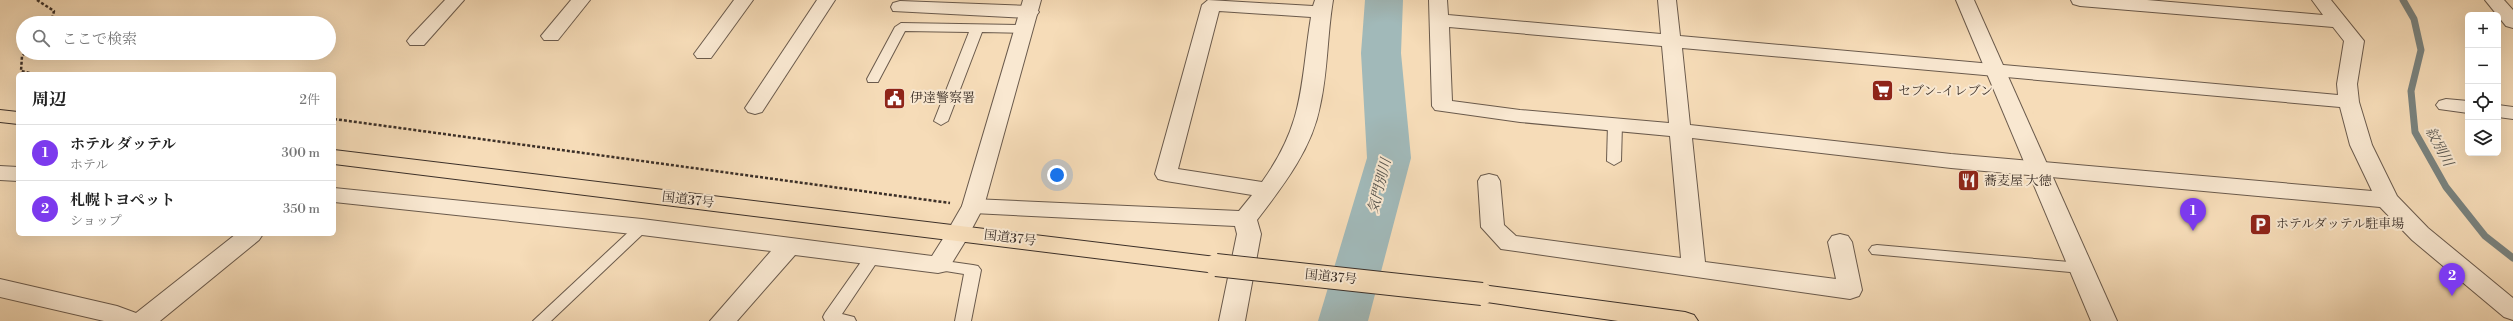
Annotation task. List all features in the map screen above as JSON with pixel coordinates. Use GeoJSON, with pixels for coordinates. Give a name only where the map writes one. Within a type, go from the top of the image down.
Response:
{"type":"FeatureCollection","features":[{"type":"Feature","properties":{"kind":"highway"},"geometry":{"type":"LineString","coordinates":[[0,116],[16,118]]}},
{"type":"Feature","properties":{"kind":"highway","name":"国道37号"},"geometry":{"type":"LineString","coordinates":[[336,157],[959,232],[1216,265],[1482,294],[1685,321]]}},
{"type":"Feature","properties":{"kind":"street"},"geometry":{"type":"LineString","coordinates":[[417,41],[455,0]]}},
{"type":"Feature","properties":{"kind":"street"},"geometry":{"type":"LineString","coordinates":[[551,36],[581,0]]}},
{"type":"Feature","properties":{"kind":"street"},"geometry":{"type":"LineString","coordinates":[[704,54],[744,0]]}},
{"type":"Feature","properties":{"kind":"street"},"geometry":{"type":"LineString","coordinates":[[755,108],[826,0]]}},
{"type":"Feature","properties":{"kind":"street"},"geometry":{"type":"LineString","coordinates":[[1438,0],[1442,106],[1520,116],[1679,130],[1951,161],[2036,167],[2387,200]]}},
{"type":"Feature","properties":{"kind":"street"},"geometry":{"type":"LineString","coordinates":[[1667,0],[1694,269]]}},
{"type":"Feature","properties":{"kind":"street"},"geometry":{"type":"LineString","coordinates":[[1965,0],[1997,70],[2036,167],[2104,321]]}},
{"type":"Feature","properties":{"kind":"street"},"geometry":{"type":"LineString","coordinates":[[2080,0],[2340,22]]}},
{"type":"Feature","properties":{"kind":"street"},"geometry":{"type":"LineString","coordinates":[[2321,0],[2354,41],[2348,84],[2349,102],[2361,145],[2387,200],[2420,234],[2513,311]]}},
{"type":"Feature","properties":{"kind":"street"},"geometry":{"type":"LineString","coordinates":[[2494,0],[2513,22]]}},
{"type":"Feature","properties":{"kind":"street"},"geometry":{"type":"LineString","coordinates":[[1245,219],[1268,190],[1292,151],[1309,107],[1323,6],[1211,3],[1166,174],[1268,190]]}},
{"type":"Feature","properties":{"kind":"street"},"geometry":{"type":"LineString","coordinates":[[336,195],[642,227],[938,265],[959,232],[973,206],[1028,14],[900,7]]}},
{"type":"Feature","properties":{"kind":"street"},"geometry":{"type":"LineString","coordinates":[[1438,20],[2349,102]]}},
{"type":"Feature","properties":{"kind":"street"},"geometry":{"type":"LineString","coordinates":[[2446,105],[2465,107]]}},
{"type":"Feature","properties":{"kind":"street"},"geometry":{"type":"LineString","coordinates":[[2501,111],[2513,113]]}},
{"type":"Feature","properties":{"kind":"street"},"geometry":{"type":"LineString","coordinates":[[0,173],[16,174]]}},
{"type":"Feature","properties":{"kind":"street"},"geometry":{"type":"LineString","coordinates":[[1489,181],[1493,227],[1509,243],[1850,290],[1840,242]]}},
{"type":"Feature","properties":{"kind":"street"},"geometry":{"type":"LineString","coordinates":[[973,206],[1245,219]]}},
{"type":"Feature","properties":{"kind":"street"},"geometry":{"type":"LineString","coordinates":[[1232,321],[1249,234],[1245,219]]}},
{"type":"Feature","properties":{"kind":"street"},"geometry":{"type":"LineString","coordinates":[[143,321],[249,236]]}},
{"type":"Feature","properties":{"kind":"street"},"geometry":{"type":"LineString","coordinates":[[723,321],[789,246]]}},
{"type":"Feature","properties":{"kind":"street"},"geometry":{"type":"LineString","coordinates":[[0,288],[119,319]]}},
{"type":"Feature","properties":{"kind":"lane"},"geometry":{"type":"LineString","coordinates":[[873,79],[901,27],[977,28],[1028,14]]}},
{"type":"Feature","properties":{"kind":"lane"},"geometry":{"type":"LineString","coordinates":[[941,120],[977,28]]}},
{"type":"Feature","properties":{"kind":"lane"},"geometry":{"type":"LineString","coordinates":[[1614,161],[1615,124]]}},
{"type":"Feature","properties":{"kind":"lane"},"geometry":{"type":"LineString","coordinates":[[541,321],[642,227]]}},
{"type":"Feature","properties":{"kind":"lane"},"geometry":{"type":"LineString","coordinates":[[1877,250],[2081,268]]}},
{"type":"Feature","properties":{"kind":"lane"},"geometry":{"type":"LineString","coordinates":[[848,321],[831,317],[873,256]]}},
{"type":"Feature","properties":{"kind":"lane"},"geometry":{"type":"LineString","coordinates":[[938,265],[972,270],[963,321]]}},
{"type":"Feature","properties":{"kind":"path"},"geometry":{"type":"LineString","coordinates":[[37,0],[54,11],[53,16]]}},
{"type":"Feature","properties":{"kind":"path"},"geometry":{"type":"LineString","coordinates":[[22,60],[21,71],[25,72]]}},
{"type":"Feature","properties":{"kind":"path"},"geometry":{"type":"LineString","coordinates":[[336,119],[973,206]]}},
{"type":"Feature","properties":{"kind":"waterway","name":"気門別川"},"geometry":{"type":"LineString","coordinates":[[1343,321],[1389,158],[1381,53],[1384,0]]}},
{"type":"Feature","properties":{"kind":"waterway","name":"紋別川"},"geometry":{"type":"LineString","coordinates":[[2403,0],[2414,19],[2421,50],[2411,91],[2415,132],[2446,187],[2485,236],[2513,258]]}},
{"type":"Feature","properties":{"kind":"place","name":"セブン-イレブン"},"geometry":{"type":"Point","coordinates":[1882,91]}},
{"type":"Feature","properties":{"kind":"place","name":"伊達警察署"},"geometry":{"type":"Point","coordinates":[895,98]}},
{"type":"Feature","properties":{"kind":"place","name":"蕎麦屋 大徳"},"geometry":{"type":"Point","coordinates":[1968,181]}},
{"type":"Feature","properties":{"kind":"place","name":"ホテルダッテル駐車場"},"geometry":{"type":"Point","coordinates":[2261,224]}},
{"type":"Feature","properties":{"kind":"place","name":"ホテル ダッテル"},"geometry":{"type":"Point","coordinates":[2193,231]}},
{"type":"Feature","properties":{"kind":"place","name":"札幌トヨペット"},"geometry":{"type":"Point","coordinates":[2452,296]}}]}
